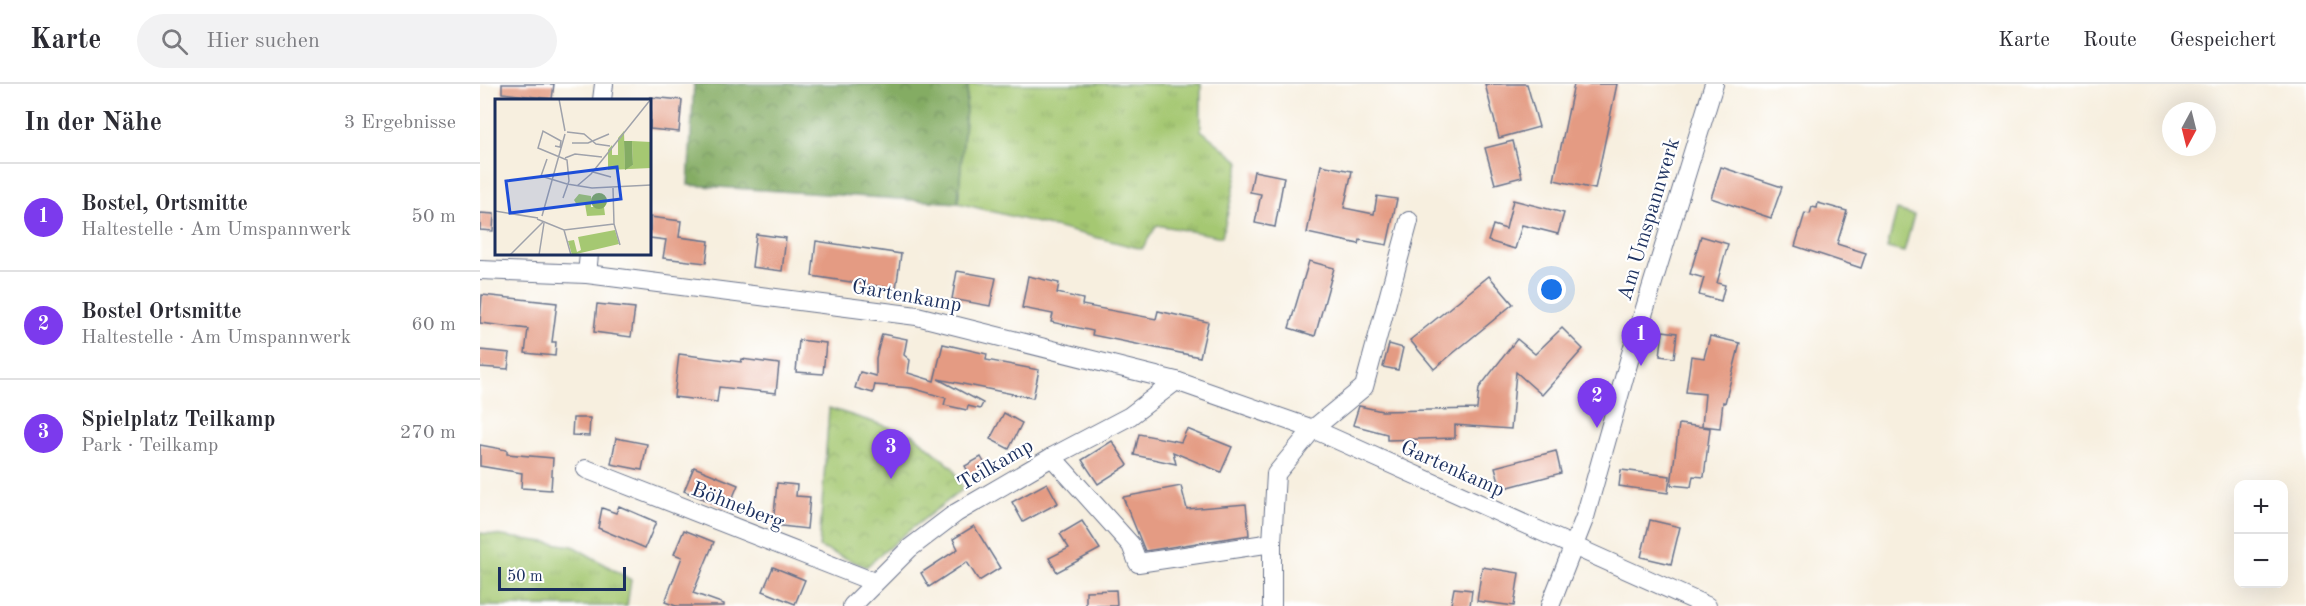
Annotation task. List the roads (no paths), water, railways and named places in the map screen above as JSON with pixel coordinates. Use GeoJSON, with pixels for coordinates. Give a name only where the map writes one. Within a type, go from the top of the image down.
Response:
{"type":"FeatureCollection","features":[{"type":"Feature","properties":{"kind":"street"},"geometry":{"type":"LineString","coordinates":[[602,99],[604,84]]}},
{"type":"Feature","properties":{"kind":"street","name":"Am Umspannwerk"},"geometry":{"type":"LineString","coordinates":[[1550,606],[1575,547],[1714,84]]}},
{"type":"Feature","properties":{"kind":"street"},"geometry":{"type":"LineString","coordinates":[[1272,606],[1272,543],[1276,474],[1313,429],[1364,387],[1409,221]]}},
{"type":"Feature","properties":{"kind":"street"},"geometry":{"type":"LineString","coordinates":[[587,274],[589,255]]}},
{"type":"Feature","properties":{"kind":"street","name":"Gartenkamp"},"geometry":{"type":"LineString","coordinates":[[480,270],[587,274],[917,316],[1176,381],[1313,429],[1707,606]]}},
{"type":"Feature","properties":{"kind":"street","name":"Teilkamp"},"geometry":{"type":"LineString","coordinates":[[852,606],[910,548],[956,513],[1052,457],[1130,416],[1176,381]]}},
{"type":"Feature","properties":{"kind":"street"},"geometry":{"type":"LineString","coordinates":[[1052,457],[1131,545],[1137,563],[1272,543]]}},
{"type":"Feature","properties":{"kind":"street","name":"Böhneberg"},"geometry":{"type":"LineString","coordinates":[[586,469],[874,582]]}},
{"type":"Feature","properties":{"kind":"place","name":"Bostel, Ortsmitte"},"geometry":{"type":"Point","coordinates":[1641,366]}},
{"type":"Feature","properties":{"kind":"place","name":"Bostel Ortsmitte"},"geometry":{"type":"Point","coordinates":[1597,428]}},
{"type":"Feature","properties":{"kind":"place","name":"Spielplatz Teilkamp"},"geometry":{"type":"Point","coordinates":[891,479]}}]}
